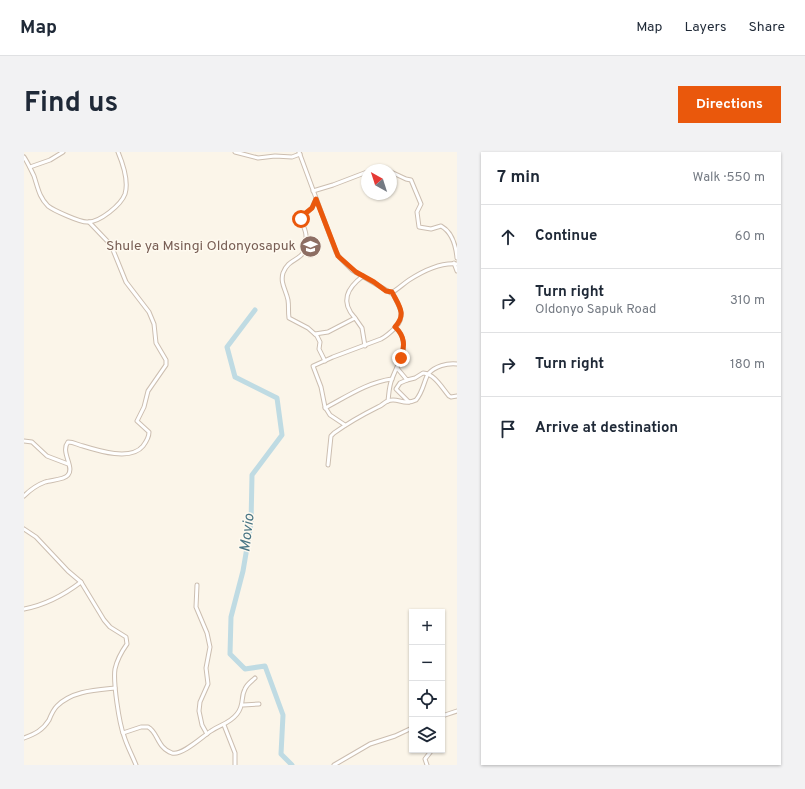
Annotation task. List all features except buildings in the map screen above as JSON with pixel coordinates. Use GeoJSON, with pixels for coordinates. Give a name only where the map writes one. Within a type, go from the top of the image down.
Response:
{"type":"FeatureCollection","features":[{"type":"Feature","properties":{"kind":"street"},"geometry":{"type":"LineString","coordinates":[[30,168],[46,162],[63,152]]}},
{"type":"Feature","properties":{"kind":"street"},"geometry":{"type":"LineString","coordinates":[[89,222],[110,212],[118,205],[125,193],[126,184],[123,166],[118,152]]}},
{"type":"Feature","properties":{"kind":"street"},"geometry":{"type":"LineString","coordinates":[[235,152],[262,158],[275,156],[292,157],[299,153],[338,256],[350,268],[386,291],[392,292],[433,267],[442,264],[456,264],[457,271]]}},
{"type":"Feature","properties":{"kind":"street"},"geometry":{"type":"LineString","coordinates":[[24,158],[30,168],[39,194],[48,206],[53,210],[82,221],[89,222],[111,245],[126,282],[150,312],[154,324],[156,343],[166,360],[166,365],[148,391],[144,407],[137,421],[149,432],[148,439],[140,449],[135,452],[119,454],[94,450],[73,442],[68,442],[66,445],[66,450],[68,464],[71,469],[67,476],[39,485],[24,496]]}},
{"type":"Feature","properties":{"kind":"street"},"geometry":{"type":"LineString","coordinates":[[313,191],[361,174]]}},
{"type":"Feature","properties":{"kind":"street"},"geometry":{"type":"LineString","coordinates":[[397,175],[411,180],[421,204],[417,212],[419,227],[431,229],[441,226],[444,228],[455,243],[457,258]]}},
{"type":"Feature","properties":{"kind":"street"},"geometry":{"type":"LineString","coordinates":[[316,199],[312,208],[302,218],[306,236],[305,252],[288,264],[283,272],[282,280],[288,300],[289,318],[315,334],[320,340],[319,348],[325,361]]}},
{"type":"Feature","properties":{"kind":"street"},"geometry":{"type":"LineString","coordinates":[[363,276],[352,286],[347,295],[347,304],[362,328],[365,346]]}},
{"type":"Feature","properties":{"kind":"street"},"geometry":{"type":"LineString","coordinates":[[345,425],[333,418],[325,408],[321,387],[312,367],[333,357],[365,346],[385,337],[401,321],[402,316],[392,292]]}},
{"type":"Feature","properties":{"kind":"street"},"geometry":{"type":"LineString","coordinates":[[315,334],[328,332],[356,318]]}},
{"type":"Feature","properties":{"kind":"street"},"geometry":{"type":"LineString","coordinates":[[388,401],[392,379],[404,351],[404,343],[401,333],[395,327]]}},
{"type":"Feature","properties":{"kind":"street"},"geometry":{"type":"LineString","coordinates":[[328,465],[332,436],[345,425],[388,401],[409,402],[416,400],[428,374],[442,365],[457,364]]}},
{"type":"Feature","properties":{"kind":"street"},"geometry":{"type":"LineString","coordinates":[[397,368],[407,380]]}},
{"type":"Feature","properties":{"kind":"street"},"geometry":{"type":"LineString","coordinates":[[409,402],[396,389],[400,383],[415,378],[423,373],[428,374],[436,380],[449,396],[457,396]]}},
{"type":"Feature","properties":{"kind":"street"},"geometry":{"type":"LineString","coordinates":[[325,408],[358,390],[379,381],[392,379]]}},
{"type":"Feature","properties":{"kind":"street"},"geometry":{"type":"LineString","coordinates":[[24,441],[32,442],[47,456],[68,464]]}},
{"type":"Feature","properties":{"kind":"street"},"geometry":{"type":"LineString","coordinates":[[24,529],[36,537],[68,571],[81,582],[104,620],[110,627],[126,637],[127,644],[115,668],[115,688],[120,723],[136,765]]}},
{"type":"Feature","properties":{"kind":"street"},"geometry":{"type":"LineString","coordinates":[[24,609],[54,599],[81,582]]}},
{"type":"Feature","properties":{"kind":"street"},"geometry":{"type":"LineString","coordinates":[[197,585],[196,607],[207,633],[210,647],[206,668],[208,684],[200,702],[199,711],[202,725],[207,734]]}},
{"type":"Feature","properties":{"kind":"street"},"geometry":{"type":"LineString","coordinates":[[123,733],[148,726],[161,746],[168,751],[175,753],[193,744],[236,716],[243,705],[244,691],[255,678]]}},
{"type":"Feature","properties":{"kind":"street"},"geometry":{"type":"LineString","coordinates":[[24,738],[40,730],[47,723],[57,706],[72,696],[84,692],[115,688]]}},
{"type":"Feature","properties":{"kind":"street"},"geometry":{"type":"LineString","coordinates":[[243,705],[259,704]]}},
{"type":"Feature","properties":{"kind":"street"},"geometry":{"type":"LineString","coordinates":[[445,715],[457,711]]}},
{"type":"Feature","properties":{"kind":"street"},"geometry":{"type":"LineString","coordinates":[[224,725],[235,753],[235,765]]}},
{"type":"Feature","properties":{"kind":"street"},"geometry":{"type":"LineString","coordinates":[[334,765],[370,744],[395,736],[409,729]]}},
{"type":"Feature","properties":{"kind":"street"},"geometry":{"type":"LineString","coordinates":[[427,765],[425,759],[430,753]]}},
{"type":"Feature","properties":{"kind":"waterway","name":"Movio"},"geometry":{"type":"LineString","coordinates":[[255,310],[227,347],[235,377],[277,398],[282,435],[252,475],[251,524],[243,571],[231,617],[230,654],[245,669],[265,666],[283,715],[281,754],[292,765]]}},
{"type":"Feature","properties":{"kind":"place","name":"Shule ya Msingi Oldonyosapuk"},"geometry":{"type":"Point","coordinates":[311,246]}},
{"type":"Feature","properties":{"kind":"route"},"geometry":{"type":"LineString","coordinates":[[301,219],[302,216],[312,208],[316,199],[338,256],[350,268],[386,291],[392,292],[402,314],[401,321],[395,327],[401,333],[404,343],[404,351],[401,358]]}}]}
